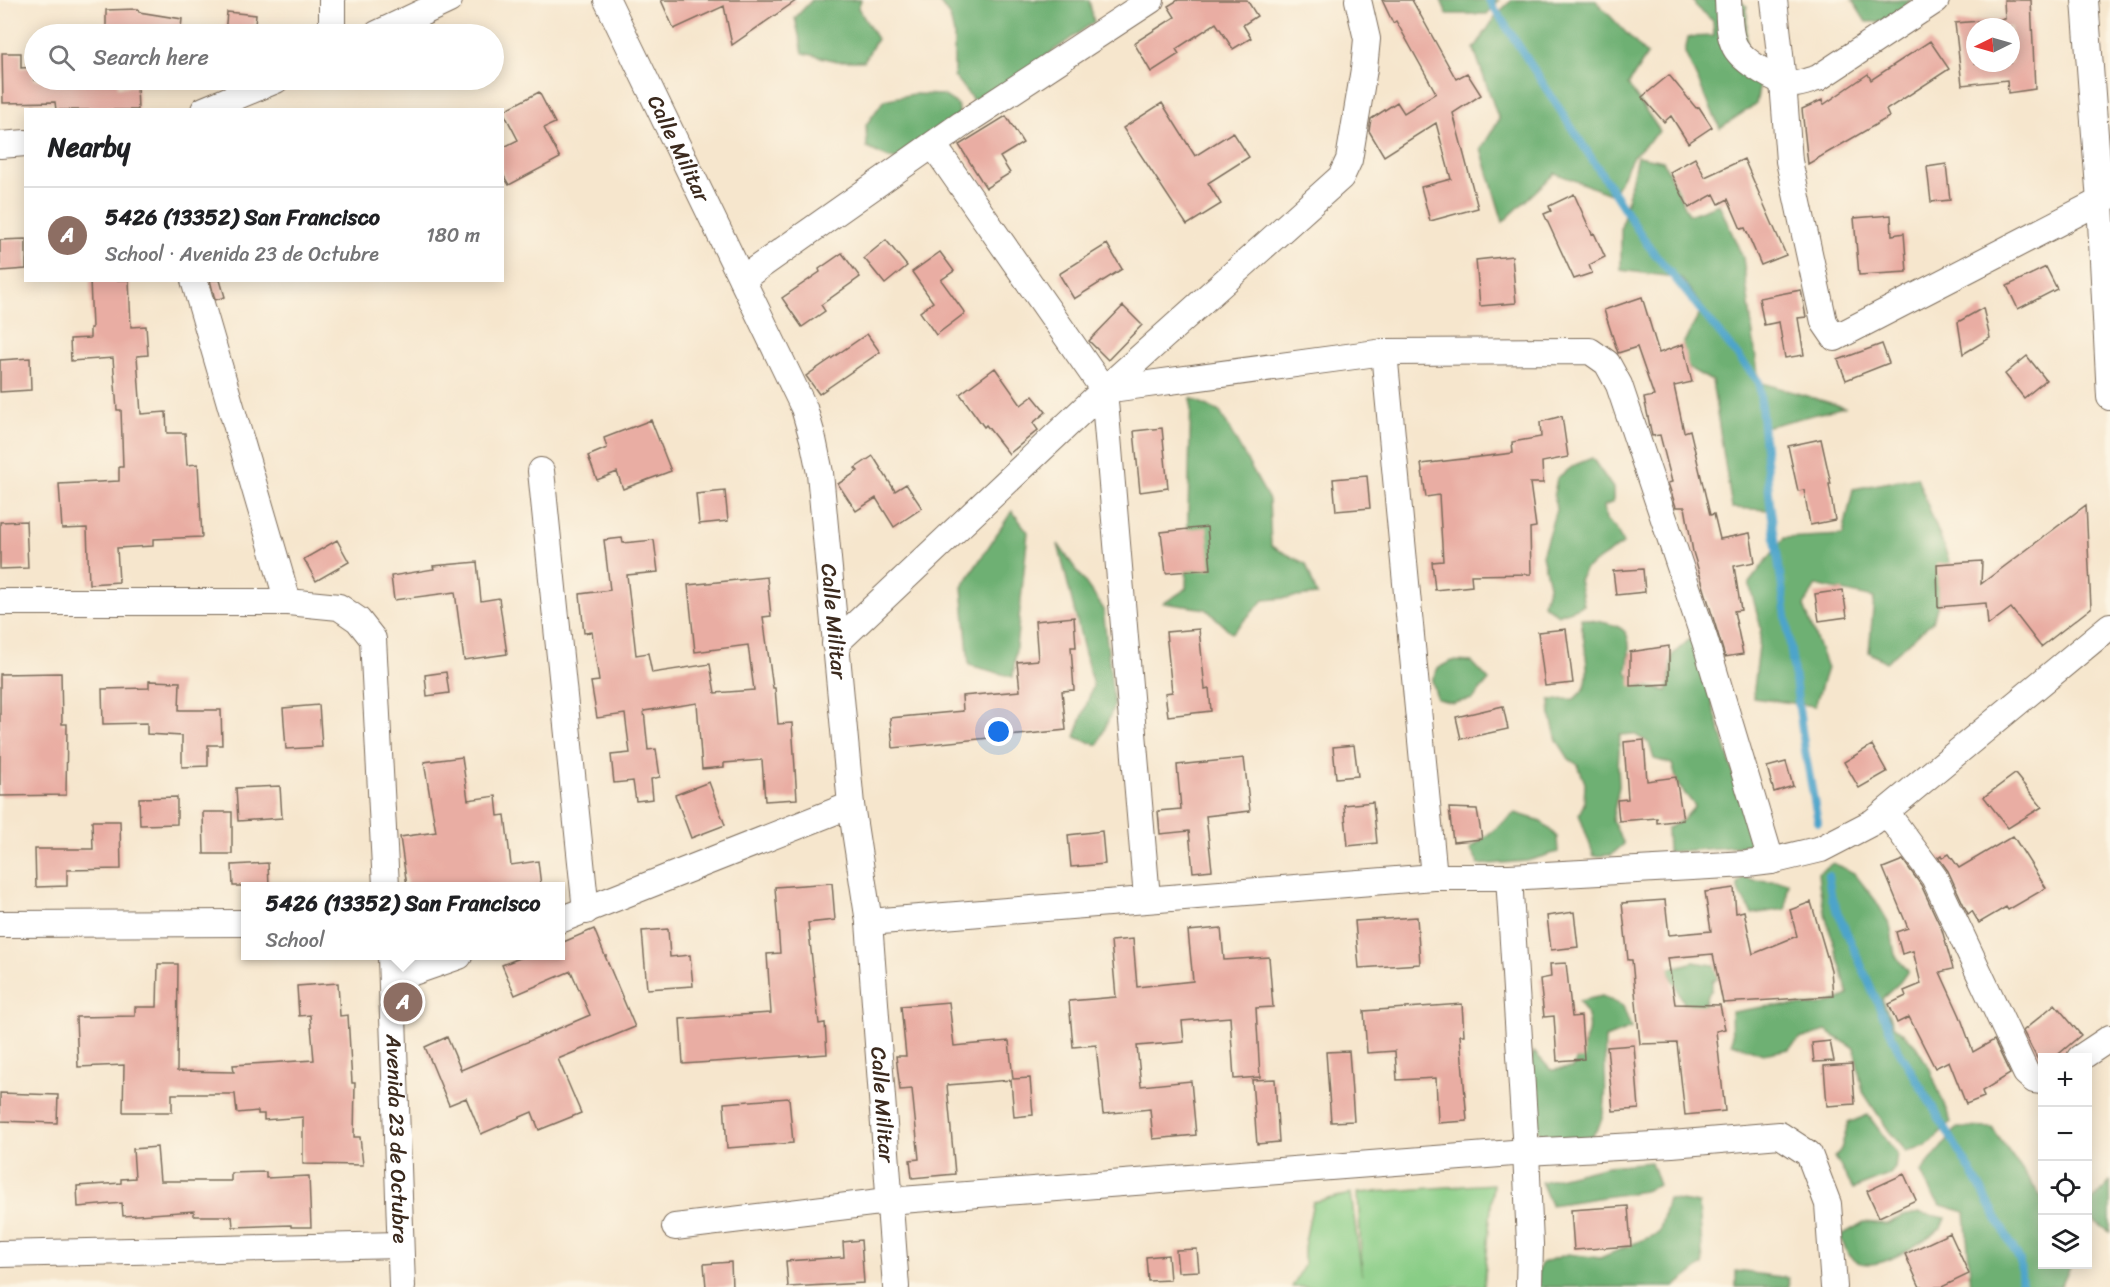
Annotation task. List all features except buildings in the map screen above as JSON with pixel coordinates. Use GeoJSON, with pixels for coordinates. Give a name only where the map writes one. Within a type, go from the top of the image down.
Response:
{"type":"FeatureCollection","features":[{"type":"Feature","properties":{"kind":"street"},"geometry":{"type":"LineString","coordinates":[[332,0],[332,24]]}},
{"type":"Feature","properties":{"kind":"street"},"geometry":{"type":"LineString","coordinates":[[398,24],[449,0]]}},
{"type":"Feature","properties":{"kind":"street","name":"Calle Militar"},"geometry":{"type":"LineString","coordinates":[[607,0],[804,408],[813,439],[820,473],[851,805],[869,922],[896,1287]]}},
{"type":"Feature","properties":{"kind":"street"},"geometry":{"type":"LineString","coordinates":[[742,279],[908,161],[934,146],[962,124],[1151,0]]}},
{"type":"Feature","properties":{"kind":"street"},"geometry":{"type":"LineString","coordinates":[[835,644],[1104,390],[1341,177],[1349,159],[1365,69],[1367,39],[1358,0]]}},
{"type":"Feature","properties":{"kind":"street"},"geometry":{"type":"LineString","coordinates":[[1728,0],[1731,33],[1735,47],[1743,58],[1784,82],[1798,84],[1818,78],[1936,0]]}},
{"type":"Feature","properties":{"kind":"street"},"geometry":{"type":"LineString","coordinates":[[1774,0],[1784,82],[1789,161],[1824,322],[1835,338],[2105,199]]}},
{"type":"Feature","properties":{"kind":"street"},"geometry":{"type":"LineString","coordinates":[[2085,0],[2105,199],[2110,397]]}},
{"type":"Feature","properties":{"kind":"street"},"geometry":{"type":"LineString","coordinates":[[209,108],[252,90]]}},
{"type":"Feature","properties":{"kind":"street"},"geometry":{"type":"LineString","coordinates":[[0,145],[24,143]]}},
{"type":"Feature","properties":{"kind":"street"},"geometry":{"type":"LineString","coordinates":[[934,146],[1104,390],[1147,898]]}},
{"type":"Feature","properties":{"kind":"street"},"geometry":{"type":"LineString","coordinates":[[195,282],[288,602]]}},
{"type":"Feature","properties":{"kind":"street"},"geometry":{"type":"LineString","coordinates":[[1104,390],[1384,352],[1590,351],[1608,363],[1619,385],[1705,641],[1771,861]]}},
{"type":"Feature","properties":{"kind":"street"},"geometry":{"type":"LineString","coordinates":[[1384,352],[1434,877]]}},
{"type":"Feature","properties":{"kind":"street"},"geometry":{"type":"LineString","coordinates":[[541,471],[585,911]]}},
{"type":"Feature","properties":{"kind":"street"},"geometry":{"type":"LineString","coordinates":[[0,602],[288,602],[339,607],[358,620],[373,639],[386,882]]}},
{"type":"Feature","properties":{"kind":"street"},"geometry":{"type":"LineString","coordinates":[[869,922],[1147,898],[1434,877],[1509,877],[1771,861],[1821,849],[1873,822],[2110,626]]}},
{"type":"Feature","properties":{"kind":"street"},"geometry":{"type":"LineString","coordinates":[[565,918],[851,805]]}},
{"type":"Feature","properties":{"kind":"street"},"geometry":{"type":"LineString","coordinates":[[1886,812],[1934,878],[2026,1073],[2038,1080]]}},
{"type":"Feature","properties":{"kind":"street"},"geometry":{"type":"LineString","coordinates":[[1509,877],[1526,1152],[1530,1244],[1529,1287]]}},
{"type":"Feature","properties":{"kind":"street"},"geometry":{"type":"LineString","coordinates":[[0,924],[241,923]]}},
{"type":"Feature","properties":{"kind":"street"},"geometry":{"type":"LineString","coordinates":[[392,967],[435,960]]}},
{"type":"Feature","properties":{"kind":"street","name":"Avenida 23 de Octubre"},"geometry":{"type":"LineString","coordinates":[[392,967],[402,1287]]}},
{"type":"Feature","properties":{"kind":"street"},"geometry":{"type":"LineString","coordinates":[[2088,1053],[2110,1038]]}},
{"type":"Feature","properties":{"kind":"street"},"geometry":{"type":"LineString","coordinates":[[675,1227],[888,1201],[1780,1135],[1809,1154],[1828,1204],[1834,1287]]}},
{"type":"Feature","properties":{"kind":"street"},"geometry":{"type":"LineString","coordinates":[[0,1254],[400,1245]]}},
{"type":"Feature","properties":{"kind":"green space"},"geometry":{"type":"Polygon","coordinates":[[[812,0],[861,0],[858,8],[877,39],[864,61],[837,61],[803,53],[795,18],[812,0]]]}},
{"type":"Feature","properties":{"kind":"green space"},"geometry":{"type":"Polygon","coordinates":[[[921,0],[1089,0],[1094,22],[977,105],[954,76],[954,34],[950,17],[940,3],[925,3],[921,0]]]}},
{"type":"Feature","properties":{"kind":"green space"},"geometry":{"type":"Polygon","coordinates":[[[1441,0],[1499,0],[1487,14],[1447,14],[1441,0]]]}},
{"type":"Feature","properties":{"kind":"green space"},"geometry":{"type":"Polygon","coordinates":[[[1512,0],[1595,0],[1647,55],[1628,85],[1660,131],[1633,156],[1613,195],[1555,173],[1503,222],[1481,149],[1499,120],[1474,49],[1498,13],[1512,0]]]}},
{"type":"Feature","properties":{"kind":"green space"},"geometry":{"type":"Polygon","coordinates":[[[1693,0],[1739,0],[1747,7],[1746,56],[1761,79],[1756,104],[1720,128],[1685,53],[1688,37],[1714,36],[1713,21],[1697,8],[1693,0]]]}},
{"type":"Feature","properties":{"kind":"green space"},"geometry":{"type":"Polygon","coordinates":[[[1852,0],[1911,0],[1891,17],[1866,22],[1852,0]]]}},
{"type":"Feature","properties":{"kind":"green space"},"geometry":{"type":"Polygon","coordinates":[[[913,94],[943,95],[957,104],[962,124],[908,161],[889,158],[867,148],[866,125],[884,100],[913,94]]]}},
{"type":"Feature","properties":{"kind":"green space"},"geometry":{"type":"Polygon","coordinates":[[[1637,156],[1663,161],[1689,215],[1719,204],[1743,258],[1759,382],[1844,407],[1765,427],[1770,510],[1732,508],[1712,381],[1674,360],[1703,308],[1681,278],[1621,270],[1621,228],[1637,156]]]}},
{"type":"Feature","properties":{"kind":"green space"},"geometry":{"type":"Polygon","coordinates":[[[1191,398],[1220,412],[1269,500],[1271,546],[1306,564],[1317,595],[1264,600],[1232,633],[1206,609],[1164,603],[1186,589],[1191,398]]]}},
{"type":"Feature","properties":{"kind":"green space"},"geometry":{"type":"Polygon","coordinates":[[[1592,458],[1613,488],[1613,502],[1604,506],[1606,520],[1616,529],[1623,544],[1586,568],[1579,580],[1584,605],[1558,615],[1543,604],[1549,585],[1542,555],[1556,510],[1554,494],[1557,478],[1575,465],[1592,458]]]}},
{"type":"Feature","properties":{"kind":"green space"},"geometry":{"type":"Polygon","coordinates":[[[1917,477],[1950,563],[1933,621],[1886,662],[1869,652],[1874,598],[1816,585],[1804,606],[1827,668],[1815,706],[1753,698],[1761,628],[1749,583],[1784,538],[1843,535],[1853,489],[1917,477]]]}},
{"type":"Feature","properties":{"kind":"green space"},"geometry":{"type":"Polygon","coordinates":[[[1012,511],[1028,532],[1013,677],[969,665],[962,587],[1012,511]]]}},
{"type":"Feature","properties":{"kind":"green space"},"geometry":{"type":"Polygon","coordinates":[[[1058,544],[1103,608],[1114,706],[1098,745],[1075,737],[1093,686],[1058,544]]]}},
{"type":"Feature","properties":{"kind":"green space"},"geometry":{"type":"Polygon","coordinates":[[[1581,618],[1608,623],[1623,630],[1629,644],[1627,672],[1635,684],[1667,691],[1672,655],[1692,637],[1755,845],[1668,852],[1667,829],[1683,820],[1695,806],[1678,785],[1672,764],[1654,759],[1649,743],[1634,734],[1620,735],[1619,786],[1612,820],[1624,844],[1611,855],[1594,856],[1579,814],[1584,804],[1585,783],[1578,765],[1569,759],[1557,740],[1551,718],[1550,700],[1574,699],[1584,689],[1587,664],[1581,618]]]}},
{"type":"Feature","properties":{"kind":"green space"},"geometry":{"type":"Polygon","coordinates":[[[1451,661],[1472,662],[1489,680],[1473,699],[1453,703],[1437,699],[1432,680],[1438,668],[1451,661]]]}},
{"type":"Feature","properties":{"kind":"green space"},"geometry":{"type":"Polygon","coordinates":[[[1515,813],[1541,821],[1557,837],[1558,852],[1527,861],[1479,865],[1470,849],[1515,813]]]}},
{"type":"Feature","properties":{"kind":"green space"},"geometry":{"type":"Polygon","coordinates":[[[1833,863],[1854,873],[1876,901],[1890,925],[1895,955],[1908,971],[1882,999],[1893,1025],[1914,1043],[1930,1069],[1951,1122],[1926,1146],[1906,1151],[1889,1131],[1863,1092],[1854,1048],[1826,1031],[1800,1039],[1789,1049],[1763,1054],[1732,1043],[1731,1012],[1774,1006],[1820,1005],[1848,995],[1826,919],[1818,873],[1833,863]]]}},
{"type":"Feature","properties":{"kind":"green space"},"geometry":{"type":"Polygon","coordinates":[[[1744,877],[1754,880],[1788,882],[1786,909],[1752,914],[1738,890],[1738,883],[1744,877]]]}},
{"type":"Feature","properties":{"kind":"green space"},"geometry":{"type":"Polygon","coordinates":[[[1694,962],[1735,971],[1712,981],[1712,989],[1706,998],[1700,1038],[1668,969],[1694,962]]]}},
{"type":"Feature","properties":{"kind":"green space"},"geometry":{"type":"Polygon","coordinates":[[[1602,996],[1623,1006],[1631,1028],[1605,1038],[1605,1104],[1600,1124],[1590,1140],[1544,1144],[1532,1114],[1526,1074],[1534,1052],[1551,1070],[1572,1068],[1585,1043],[1589,1027],[1585,1010],[1579,1001],[1602,996]]]}},
{"type":"Feature","properties":{"kind":"green space"},"geometry":{"type":"Polygon","coordinates":[[[1868,1115],[1897,1154],[1895,1168],[1889,1175],[1853,1189],[1835,1157],[1841,1149],[1848,1123],[1868,1115]]]}},
{"type":"Feature","properties":{"kind":"green space"},"geometry":{"type":"Polygon","coordinates":[[[1958,1127],[1992,1128],[2038,1192],[2038,1269],[2069,1269],[2061,1287],[1971,1287],[1965,1212],[1941,1205],[1932,1195],[1921,1172],[1958,1127]]]}},
{"type":"Feature","properties":{"kind":"green space"},"geometry":{"type":"Polygon","coordinates":[[[1651,1162],[1659,1185],[1644,1191],[1551,1205],[1541,1182],[1607,1166],[1651,1162]]]}},
{"type":"Feature","properties":{"kind":"green space"},"geometry":{"type":"Polygon","coordinates":[[[2110,1182],[2110,1232],[2094,1221],[2092,1202],[2110,1182]]]}},
{"type":"Feature","properties":{"kind":"green space"},"geometry":{"type":"Polygon","coordinates":[[[1493,1184],[1484,1287],[1292,1287],[1304,1265],[1304,1247],[1313,1202],[1351,1194],[1362,1275],[1358,1193],[1493,1184]]]}},
{"type":"Feature","properties":{"kind":"green space"},"geometry":{"type":"Polygon","coordinates":[[[1668,1199],[1699,1204],[1703,1265],[1674,1287],[1534,1287],[1541,1263],[1568,1254],[1600,1258],[1659,1233],[1668,1199]]]}},
{"type":"Feature","properties":{"kind":"green space"},"geometry":{"type":"Polygon","coordinates":[[[1920,1213],[1946,1218],[1942,1228],[1910,1249],[1884,1261],[1872,1264],[1860,1263],[1850,1257],[1840,1236],[1864,1222],[1887,1224],[1903,1216],[1920,1213]]]}},
{"type":"Feature","properties":{"kind":"green space"},"geometry":{"type":"Polygon","coordinates":[[[1736,1271],[1788,1278],[1789,1287],[1736,1287],[1736,1271]]]}},
{"type":"Feature","properties":{"kind":"waterway"},"geometry":{"type":"LineString","coordinates":[[1489,0],[1647,244],[1759,382],[1770,503],[1805,751],[1818,822]]}},
{"type":"Feature","properties":{"kind":"waterway"},"geometry":{"type":"LineString","coordinates":[[1828,876],[1832,899],[1897,1047],[1979,1185],[2020,1261],[2022,1287]]}},
{"type":"Feature","properties":{"kind":"place","name":"5426 (13352) San Francisco"},"geometry":{"type":"Point","coordinates":[403,1002]}}]}
